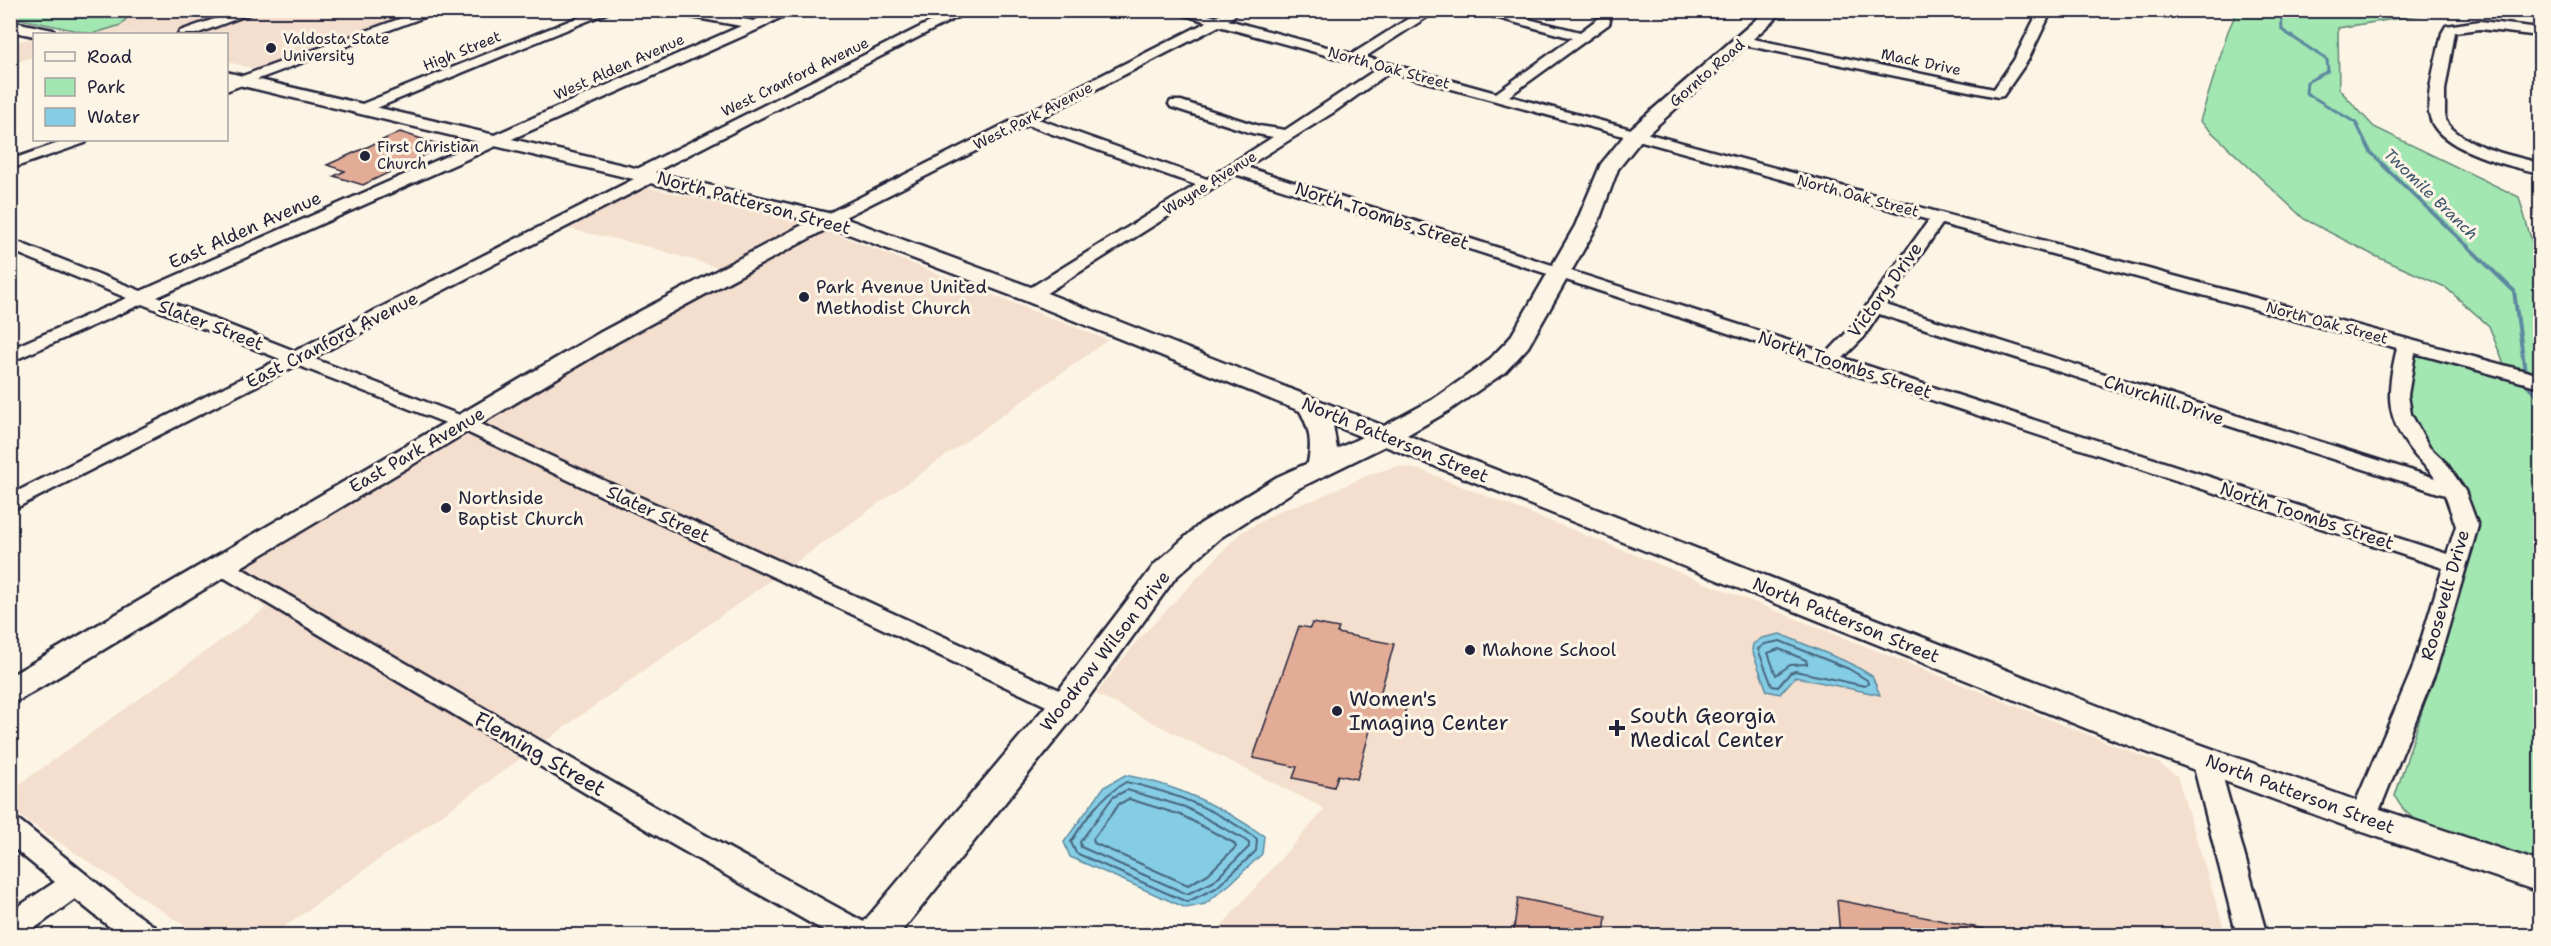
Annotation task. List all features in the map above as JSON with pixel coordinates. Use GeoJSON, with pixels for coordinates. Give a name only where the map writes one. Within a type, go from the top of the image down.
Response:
{"type":"FeatureCollection","features":[{"type":"Feature","properties":{"kind":"main road","name":"Gornto Road"},"geometry":{"type":"LineString","coordinates":[[1635,135],[1778,10]]}},
{"type":"Feature","properties":{"kind":"main road"},"geometry":{"type":"LineString","coordinates":[[11,26],[42,33]]}},
{"type":"Feature","properties":{"kind":"main road","name":"North Patterson Street"},"geometry":{"type":"LineString","coordinates":[[232,81],[362,109],[829,219],[1031,295],[1953,663],[2205,760],[2363,818],[2541,877]]}},
{"type":"Feature","properties":{"kind":"main road","name":"Woodrow Wilson Drive"},"geometry":{"type":"LineString","coordinates":[[875,936],[1066,704],[1165,571],[1210,531],[1287,483],[1386,436],[1441,405],[1496,367],[1520,342],[1586,226],[1608,168],[1635,135]]}},
{"type":"Feature","properties":{"kind":"main road","name":"East Park Avenue"},"geometry":{"type":"LineString","coordinates":[[10,691],[682,296],[829,219]]}},
{"type":"Feature","properties":{"kind":"main road"},"geometry":{"type":"LineString","coordinates":[[1309,406],[1322,426],[1325,442],[1320,467]]}},
{"type":"Feature","properties":{"kind":"street"},"geometry":{"type":"LineString","coordinates":[[188,33],[254,10]]}},
{"type":"Feature","properties":{"kind":"street"},"geometry":{"type":"LineString","coordinates":[[232,81],[437,10]]}},
{"type":"Feature","properties":{"kind":"street","name":"High Street"},"geometry":{"type":"LineString","coordinates":[[362,109],[608,10]]}},
{"type":"Feature","properties":{"kind":"street"},"geometry":{"type":"LineString","coordinates":[[675,10],[756,25]]}},
{"type":"Feature","properties":{"kind":"street","name":"West Alden Avenue"},"geometry":{"type":"LineString","coordinates":[[496,140],[788,10]]}},
{"type":"Feature","properties":{"kind":"street","name":"West Cranford Avenue"},"geometry":{"type":"LineString","coordinates":[[647,175],[965,10]]}},
{"type":"Feature","properties":{"kind":"street","name":"North Oak Street"},"geometry":{"type":"LineString","coordinates":[[1176,10],[2541,381]]}},
{"type":"Feature","properties":{"kind":"street","name":"West Park Avenue"},"geometry":{"type":"LineString","coordinates":[[829,219],[1217,22],[1236,10]]}},
{"type":"Feature","properties":{"kind":"street"},"geometry":{"type":"LineString","coordinates":[[1353,59],[1432,10]]}},
{"type":"Feature","properties":{"kind":"street"},"geometry":{"type":"LineString","coordinates":[[1475,10],[1583,36]]}},
{"type":"Feature","properties":{"kind":"street","name":"Mack Drive"},"geometry":{"type":"LineString","coordinates":[[1744,40],[1982,93],[1998,93],[2021,60],[2046,10]]}},
{"type":"Feature","properties":{"kind":"street"},"geometry":{"type":"LineString","coordinates":[[1498,98],[1604,21]]}},
{"type":"Feature","properties":{"kind":"street"},"geometry":{"type":"LineString","coordinates":[[2541,32],[2480,25],[2451,29],[2448,33],[2437,111],[2441,126],[2455,138],[2487,152],[2541,168]]}},
{"type":"Feature","properties":{"kind":"street","name":"Wayne Avenue"},"geometry":{"type":"LineString","coordinates":[[1031,295],[1329,109],[1387,68]]}},
{"type":"Feature","properties":{"kind":"street"},"geometry":{"type":"LineString","coordinates":[[1176,105],[1257,130],[1287,135]]}},
{"type":"Feature","properties":{"kind":"street"},"geometry":{"type":"LineString","coordinates":[[1026,120],[1207,184]]}},
{"type":"Feature","properties":{"kind":"street","name":"East Alden Avenue"},"geometry":{"type":"LineString","coordinates":[[10,356],[496,140]]}},
{"type":"Feature","properties":{"kind":"street"},"geometry":{"type":"LineString","coordinates":[[10,165],[77,141]]}},
{"type":"Feature","properties":{"kind":"street","name":"North Toombs Street"},"geometry":{"type":"LineString","coordinates":[[1232,168],[1560,272],[2457,565]]}},
{"type":"Feature","properties":{"kind":"street","name":"East Cranford Avenue"},"geometry":{"type":"LineString","coordinates":[[10,504],[647,175]]}},
{"type":"Feature","properties":{"kind":"street","name":"Victory Drive"},"geometry":{"type":"LineString","coordinates":[[1830,361],[1856,334],[1938,218]]}},
{"type":"Feature","properties":{"kind":"street","name":"Slater Street"},"geometry":{"type":"LineString","coordinates":[[10,244],[463,423],[1066,704]]}},
{"type":"Feature","properties":{"kind":"street","name":"Churchill Drive"},"geometry":{"type":"LineString","coordinates":[[1875,307],[2454,491]]}},
{"type":"Feature","properties":{"kind":"street","name":"Roosevelt Drive"},"geometry":{"type":"LineString","coordinates":[[2363,818],[2424,670],[2467,526],[2454,491],[2439,468],[2421,450],[2401,414],[2399,386],[2407,344]]}},
{"type":"Feature","properties":{"kind":"street","name":"Fleming Street"},"geometry":{"type":"LineString","coordinates":[[221,566],[337,636],[771,888],[863,936]]}},
{"type":"Feature","properties":{"kind":"street"},"geometry":{"type":"LineString","coordinates":[[2205,760],[2252,936]]}},
{"type":"Feature","properties":{"kind":"street"},"geometry":{"type":"LineString","coordinates":[[10,829],[146,936]]}},
{"type":"Feature","properties":{"kind":"street"},"geometry":{"type":"LineString","coordinates":[[10,929],[76,883]]}},
{"type":"Feature","properties":{"kind":"shaded area","name":"Valdosta State University"},"geometry":{"type":"Polygon","coordinates":[[[11,10],[421,11],[257,69],[228,62],[228,33],[44,33],[65,27],[11,10]]]}},
{"type":"Feature","properties":{"kind":"shaded area"},"geometry":{"type":"Polygon","coordinates":[[[33,37],[33,56],[11,65],[11,44],[33,37]]]}},
{"type":"Feature","properties":{"kind":"shaded area"},"geometry":{"type":"Polygon","coordinates":[[[640,186],[805,222],[1108,340],[273,935],[198,935],[11,810],[10,791],[266,608],[217,576],[736,273],[646,246],[565,228],[640,186]]]}},
{"type":"Feature","properties":{"kind":"shaded area","name":"South Georgia Medical Center"},"geometry":{"type":"Polygon","coordinates":[[[1398,466],[1421,470],[2157,762],[2177,776],[2226,935],[1213,935],[1325,809],[1096,694],[1138,640],[1239,534],[1281,510],[1313,500],[1371,474],[1398,466]]]}},
{"type":"Feature","properties":{"kind":"green space"},"geometry":{"type":"Polygon","coordinates":[[[11,10],[133,10],[121,25],[95,33],[11,17],[11,10]]]}},
{"type":"Feature","properties":{"kind":"green space"},"geometry":{"type":"Polygon","coordinates":[[[2237,11],[2444,11],[2338,28],[2339,89],[2374,127],[2519,197],[2540,270],[2540,378],[2505,367],[2489,326],[2445,287],[2373,255],[2304,219],[2200,121],[2228,31],[2237,11]]]}},
{"type":"Feature","properties":{"kind":"green space"},"geometry":{"type":"Polygon","coordinates":[[[2416,356],[2437,358],[2540,389],[2540,861],[2421,823],[2406,812],[2395,796],[2474,548],[2477,524],[2469,500],[2454,478],[2424,447],[2405,402],[2412,359],[2416,356]]]}},
{"type":"Feature","properties":{"kind":"water"},"geometry":{"type":"Polygon","coordinates":[[[1780,634],[1852,664],[1872,676],[1880,695],[1795,677],[1780,694],[1767,691],[1752,650],[1753,644],[1762,638],[1780,634]]]}},
{"type":"Feature","properties":{"kind":"water"},"geometry":{"type":"Polygon","coordinates":[[[1125,775],[1162,784],[1198,798],[1248,825],[1264,836],[1262,854],[1205,904],[1186,908],[1070,857],[1064,842],[1104,787],[1125,775]]]}},
{"type":"Feature","properties":{"kind":"building","name":"First Christian Church"},"geometry":{"type":"Polygon","coordinates":[[[400,132],[444,146],[363,185],[334,176],[345,171],[327,165],[400,132]]]}},
{"type":"Feature","properties":{"kind":"building","name":"Women's Imaging Center"},"geometry":{"type":"Polygon","coordinates":[[[1312,623],[1339,628],[1337,633],[1394,644],[1379,698],[1407,704],[1402,724],[1373,719],[1357,779],[1338,775],[1334,787],[1293,778],[1297,767],[1253,758],[1299,626],[1310,628],[1312,623]]]}},
{"type":"Feature","properties":{"kind":"building"},"geometry":{"type":"Polygon","coordinates":[[[1518,898],[1606,916],[1604,936],[1513,936],[1518,898]]]}},
{"type":"Feature","properties":{"kind":"building"},"geometry":{"type":"Polygon","coordinates":[[[1837,900],[1985,929],[1985,936],[1840,936],[1837,900]]]}},
{"type":"Feature","properties":{"kind":"waterway","name":"Twomile Branch"},"geometry":{"type":"LineString","coordinates":[[2283,10],[2281,12],[2282,30],[2327,60],[2328,71],[2307,82],[2306,93],[2356,123],[2371,153],[2385,166]]}},
{"type":"Feature","properties":{"kind":"waterway","name":"Twomile Branch"},"geometry":{"type":"LineString","coordinates":[[2383,165],[2514,291],[2525,372]]}},
{"type":"Feature","properties":{"kind":"waterway","name":"Twomile Branch"},"geometry":{"type":"LineString","coordinates":[[2528,385],[2540,398]]}},
{"type":"Feature","properties":{"kind":"place","name":"Valdosta State University"},"geometry":{"type":"Point","coordinates":[271,48]}},
{"type":"Feature","properties":{"kind":"place","name":"First Christian Church"},"geometry":{"type":"Point","coordinates":[365,156]}},
{"type":"Feature","properties":{"kind":"place","name":"Park Avenue United Methodist Church"},"geometry":{"type":"Point","coordinates":[804,297]}},
{"type":"Feature","properties":{"kind":"place","name":"Northside Baptist Church"},"geometry":{"type":"Point","coordinates":[446,508]}},
{"type":"Feature","properties":{"kind":"place","name":"Mahone School"},"geometry":{"type":"Point","coordinates":[1470,650]}},
{"type":"Feature","properties":{"kind":"place","name":"Women's Imaging Center"},"geometry":{"type":"Point","coordinates":[1337,711]}},
{"type":"Feature","properties":{"kind":"place","name":"South Georgia Medical Center"},"geometry":{"type":"Point","coordinates":[1617,728]}}]}
